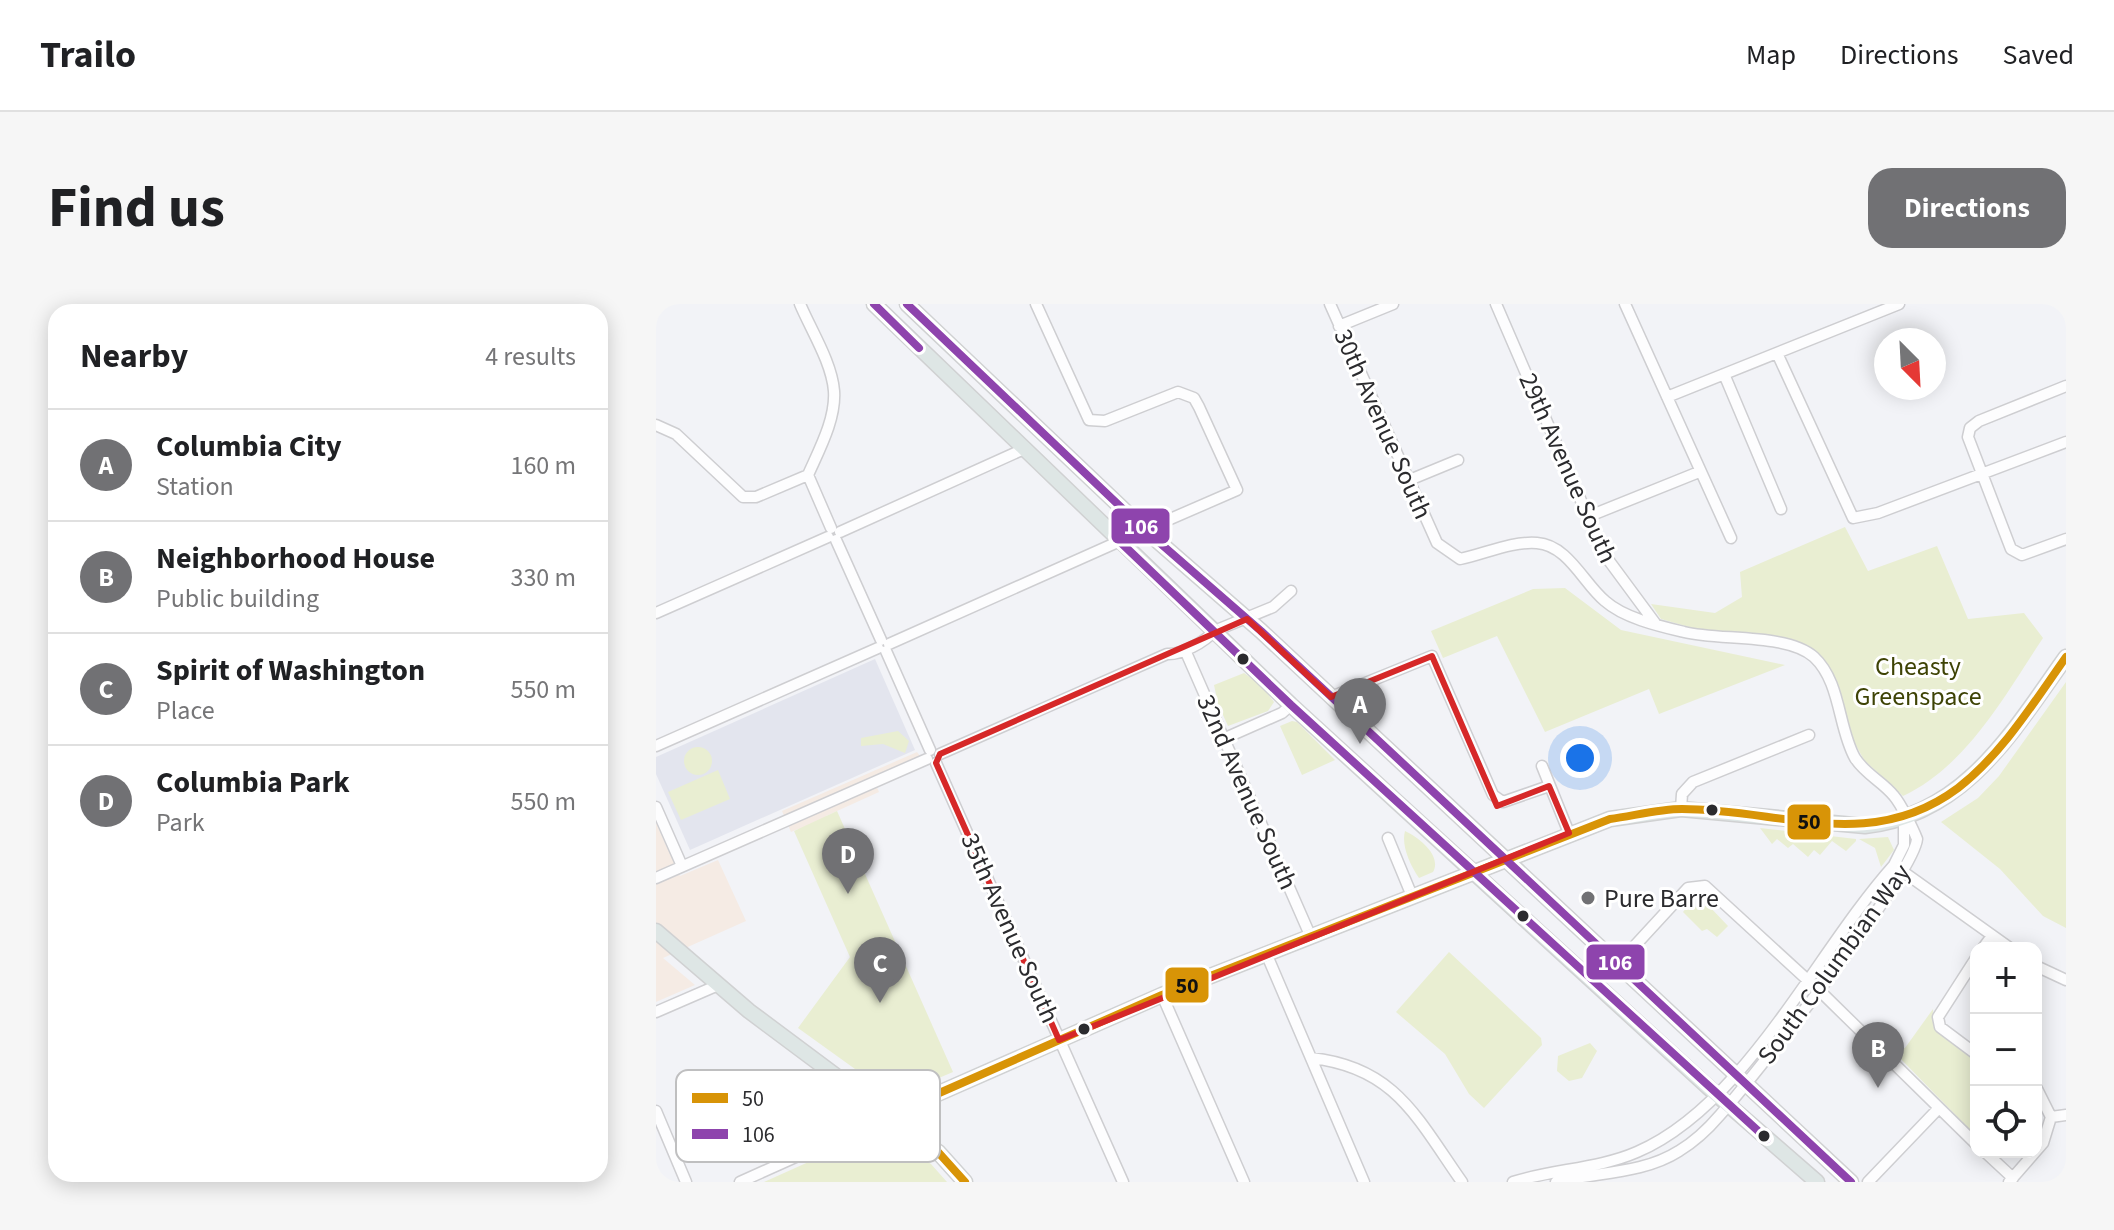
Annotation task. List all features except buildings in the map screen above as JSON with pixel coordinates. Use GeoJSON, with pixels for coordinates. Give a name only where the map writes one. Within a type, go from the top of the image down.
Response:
{"type":"FeatureCollection","features":[{"type":"Feature","properties":{"kind":"main road"},"geometry":{"type":"LineString","coordinates":[[874,304],[1291,705],[1817,1182]]}},
{"type":"Feature","properties":{"kind":"main road"},"geometry":{"type":"LineString","coordinates":[[907,304],[1145,530],[1247,619],[1851,1182]]}},
{"type":"Feature","properties":{"kind":"main road"},"geometry":{"type":"LineString","coordinates":[[940,1093],[1162,995],[1310,935],[1569,833],[1636,813],[1681,809],[1845,826],[1884,824],[1904,817],[1961,788],[1988,764],[2066,657]]}},
{"type":"Feature","properties":{"kind":"main road"},"geometry":{"type":"LineString","coordinates":[[656,931],[716,986],[826,1070]]}},
{"type":"Feature","properties":{"kind":"main road"},"geometry":{"type":"LineString","coordinates":[[940,1154],[965,1182]]}},
{"type":"Feature","properties":{"kind":"street"},"geometry":{"type":"LineString","coordinates":[[656,425],[676,434],[743,497],[756,497],[808,475],[828,423],[834,393],[832,379],[800,304]]}},
{"type":"Feature","properties":{"kind":"street"},"geometry":{"type":"LineString","coordinates":[[1036,304],[1083,413],[1096,422],[1184,391],[1194,398],[1237,490],[1145,530]]}},
{"type":"Feature","properties":{"kind":"street","name":"30th Avenue South"},"geometry":{"type":"LineString","coordinates":[[1330,304],[1437,543],[1460,559],[1515,544],[1536,543],[1553,547],[1605,602],[1655,623]]}},
{"type":"Feature","properties":{"kind":"street"},"geometry":{"type":"LineString","coordinates":[[1339,326],[1393,304]]}},
{"type":"Feature","properties":{"kind":"street","name":"29th Avenue South"},"geometry":{"type":"LineString","coordinates":[[1496,304],[1587,517],[1616,574],[1655,623]]}},
{"type":"Feature","properties":{"kind":"street"},"geometry":{"type":"LineString","coordinates":[[1625,304],[1731,538]]}},
{"type":"Feature","properties":{"kind":"street"},"geometry":{"type":"LineString","coordinates":[[1667,397],[1886,306],[1899,304]]}},
{"type":"Feature","properties":{"kind":"street"},"geometry":{"type":"LineString","coordinates":[[1777,353],[1853,518],[1863,518],[2066,442]]}},
{"type":"Feature","properties":{"kind":"street"},"geometry":{"type":"LineString","coordinates":[[1724,374],[1781,509]]}},
{"type":"Feature","properties":{"kind":"street"},"geometry":{"type":"LineString","coordinates":[[2066,386],[1979,421],[1968,432],[1981,474],[2015,553],[2029,553],[2066,539]]}},
{"type":"Feature","properties":{"kind":"street"},"geometry":{"type":"LineString","coordinates":[[656,613],[1024,449]]}},
{"type":"Feature","properties":{"kind":"street"},"geometry":{"type":"LineString","coordinates":[[1407,481],[1458,460]]}},
{"type":"Feature","properties":{"kind":"street"},"geometry":{"type":"LineString","coordinates":[[1587,517],[1699,472]]}},
{"type":"Feature","properties":{"kind":"street","name":"35th Avenue South"},"geometry":{"type":"LineString","coordinates":[[808,475],[1123,1182]]}},
{"type":"Feature","properties":{"kind":"street"},"geometry":{"type":"LineString","coordinates":[[656,746],[1120,541]]}},
{"type":"Feature","properties":{"kind":"street"},"geometry":{"type":"LineString","coordinates":[[1167,654],[1170,649],[1273,607],[1291,591]]}},
{"type":"Feature","properties":{"kind":"street"},"geometry":{"type":"LineString","coordinates":[[1655,623],[1711,637],[1790,646],[1815,658],[1827,677],[1846,740],[1857,760],[1895,797],[1904,817]]}},
{"type":"Feature","properties":{"kind":"street"},"geometry":{"type":"LineString","coordinates":[[656,878],[1167,654],[1185,650],[1209,638],[1214,631]]}},
{"type":"Feature","properties":{"kind":"street","name":"32nd Avenue South"},"geometry":{"type":"LineString","coordinates":[[1185,650],[1310,935]]}},
{"type":"Feature","properties":{"kind":"street"},"geometry":{"type":"LineString","coordinates":[[1331,697],[1432,656],[1493,795],[1503,802],[1549,786]]}},
{"type":"Feature","properties":{"kind":"street"},"geometry":{"type":"LineString","coordinates":[[1223,739],[1282,713],[1291,705]]}},
{"type":"Feature","properties":{"kind":"street"},"geometry":{"type":"LineString","coordinates":[[1681,809],[1682,794],[1693,782],[1809,735]]}},
{"type":"Feature","properties":{"kind":"street"},"geometry":{"type":"LineString","coordinates":[[1542,766],[1569,833]]}},
{"type":"Feature","properties":{"kind":"street"},"geometry":{"type":"LineString","coordinates":[[656,807],[682,866]]}},
{"type":"Feature","properties":{"kind":"street","name":"South Columbian Way"},"geometry":{"type":"LineString","coordinates":[[1601,1173],[1670,1134],[1716,1093],[1740,1079],[1817,989],[1898,868],[1904,845],[1904,817]]}},
{"type":"Feature","properties":{"kind":"street"},"geometry":{"type":"LineString","coordinates":[[1388,838],[1412,896]]}},
{"type":"Feature","properties":{"kind":"street"},"geometry":{"type":"LineString","coordinates":[[1898,868],[2001,942]]}},
{"type":"Feature","properties":{"kind":"street","name":"South Columbian Way"},"geometry":{"type":"LineString","coordinates":[[1601,1173],[1641,1167],[1679,1151],[1707,1130],[1729,1105],[1740,1079],[1806,978],[1898,868]]}},
{"type":"Feature","properties":{"kind":"street"},"geometry":{"type":"LineString","coordinates":[[1618,964],[1685,890],[1696,884],[1710,890],[1806,978],[1937,1110],[1970,1139]]}},
{"type":"Feature","properties":{"kind":"street"},"geometry":{"type":"LineString","coordinates":[[1988,942],[1992,936]]}},
{"type":"Feature","properties":{"kind":"street"},"geometry":{"type":"LineString","coordinates":[[1266,953],[1364,1182]]}},
{"type":"Feature","properties":{"kind":"street"},"geometry":{"type":"LineString","coordinates":[[1970,967],[1938,1013],[1940,1027],[1970,1050]]}},
{"type":"Feature","properties":{"kind":"street"},"geometry":{"type":"LineString","coordinates":[[2042,969],[2066,980]]}},
{"type":"Feature","properties":{"kind":"street"},"geometry":{"type":"LineString","coordinates":[[656,1012],[716,986]]}},
{"type":"Feature","properties":{"kind":"street"},"geometry":{"type":"LineString","coordinates":[[1162,995],[1244,1182]]}},
{"type":"Feature","properties":{"kind":"street"},"geometry":{"type":"LineString","coordinates":[[1311,1058],[1357,1067],[1391,1087],[1462,1182]]}},
{"type":"Feature","properties":{"kind":"street"},"geometry":{"type":"LineString","coordinates":[[1991,1158],[2011,1180],[2043,1143],[2051,1117],[2042,1099]]}},
{"type":"Feature","properties":{"kind":"street"},"geometry":{"type":"LineString","coordinates":[[1868,1182],[1937,1110]]}},
{"type":"Feature","properties":{"kind":"street"},"geometry":{"type":"LineString","coordinates":[[656,1111],[676,1158]]}},
{"type":"Feature","properties":{"kind":"street"},"geometry":{"type":"LineString","coordinates":[[2051,1117],[2066,1115]]}},
{"type":"Feature","properties":{"kind":"street"},"geometry":{"type":"LineString","coordinates":[[678,1162],[686,1182]]}},
{"type":"Feature","properties":{"kind":"street"},"geometry":{"type":"LineString","coordinates":[[740,1182],[785,1162]]}},
{"type":"Feature","properties":{"kind":"street"},"geometry":{"type":"LineString","coordinates":[[1513,1182],[1601,1173]]}},
{"type":"Feature","properties":{"kind":"street"},"geometry":{"type":"LineString","coordinates":[[1556,1182],[1601,1173]]}},
{"type":"Feature","properties":{"kind":"highlighted area"},"geometry":{"type":"Polygon","coordinates":[[[1247,619],[1331,697],[1432,656],[1497,806],[1549,786],[1569,833],[1059,1040],[936,763],[940,754],[1247,619]]]}},
{"type":"Feature","properties":{"kind":"shaded area"},"geometry":{"type":"Polygon","coordinates":[[[875,659],[915,750],[690,850],[656,774],[656,757],[875,659]]]}},
{"type":"Feature","properties":{"kind":"shaded area"},"geometry":{"type":"Polygon","coordinates":[[[917,752],[924,761],[875,783],[879,792],[826,816],[844,858],[798,829],[791,832],[782,811],[917,752]]]}},
{"type":"Feature","properties":{"kind":"shaded area"},"geometry":{"type":"Polygon","coordinates":[[[656,823],[680,876],[718,860],[746,921],[663,958],[695,985],[656,1002],[656,823]]]}},
{"type":"Feature","properties":{"kind":"green space","name":"Cheasty Greenspace"},"geometry":{"type":"Polygon","coordinates":[[[1845,527],[1868,571],[1937,546],[1968,619],[2024,613],[2043,638],[1999,705],[1965,748],[1947,767],[1903,796],[1864,760],[1853,740],[1839,693],[1811,650],[1703,631],[1661,619],[1651,604],[1715,613],[1742,597],[1740,572],[1845,527]]]}},
{"type":"Feature","properties":{"kind":"green space","name":"Cheasty Greenspace"},"geometry":{"type":"Polygon","coordinates":[[[1565,588],[1621,630],[1785,665],[1659,714],[1649,689],[1545,732],[1497,636],[1443,658],[1431,631],[1533,589],[1565,588]]]}},
{"type":"Feature","properties":{"kind":"green space"},"geometry":{"type":"Polygon","coordinates":[[[1244,673],[1261,685],[1274,702],[1268,711],[1228,726],[1214,685],[1244,673]]]}},
{"type":"Feature","properties":{"kind":"green space","name":"Cheasty Greenspace"},"geometry":{"type":"Polygon","coordinates":[[[2066,682],[2066,928],[2043,916],[2000,869],[1941,822],[1978,798],[1999,776],[2066,682]]]}},
{"type":"Feature","properties":{"kind":"green space"},"geometry":{"type":"Polygon","coordinates":[[[1297,722],[1335,760],[1302,775],[1280,726],[1297,722]]]}},
{"type":"Feature","properties":{"kind":"green space"},"geometry":{"type":"Polygon","coordinates":[[[898,731],[909,741],[905,753],[883,744],[861,746],[861,738],[898,731]]]}},
{"type":"Feature","properties":{"kind":"green space"},"geometry":{"type":"Polygon","coordinates":[[[698,747],[708,751],[712,761],[708,771],[698,775],[688,771],[684,761],[688,751],[698,747]]]}},
{"type":"Feature","properties":{"kind":"green space"},"geometry":{"type":"Polygon","coordinates":[[[718,770],[730,799],[681,820],[668,792],[718,770]]]}},
{"type":"Feature","properties":{"kind":"green space"},"geometry":{"type":"Polygon","coordinates":[[[837,811],[953,1072],[940,1078],[940,1070],[856,1070],[798,1028],[850,957],[794,831],[837,811]]]}},
{"type":"Feature","properties":{"kind":"green space"},"geometry":{"type":"Polygon","coordinates":[[[1760,828],[1856,841],[1846,851],[1832,841],[1820,855],[1814,850],[1808,857],[1793,844],[1788,848],[1777,839],[1772,844],[1760,828]]]}},
{"type":"Feature","properties":{"kind":"green space"},"geometry":{"type":"Polygon","coordinates":[[[1405,831],[1423,843],[1432,854],[1435,860],[1433,872],[1419,878],[1407,855],[1405,831]]]}},
{"type":"Feature","properties":{"kind":"green space"},"geometry":{"type":"Polygon","coordinates":[[[1888,837],[1894,850],[1881,867],[1875,848],[1859,839],[1888,837]]]}},
{"type":"Feature","properties":{"kind":"green space"},"geometry":{"type":"Polygon","coordinates":[[[1690,903],[1699,909],[1708,905],[1728,926],[1717,937],[1707,929],[1702,931],[1683,912],[1690,903]]]}},
{"type":"Feature","properties":{"kind":"green space"},"geometry":{"type":"Polygon","coordinates":[[[1449,952],[1541,1038],[1542,1045],[1484,1108],[1469,1094],[1445,1054],[1396,1012],[1449,952]]]}},
{"type":"Feature","properties":{"kind":"green space"},"geometry":{"type":"Polygon","coordinates":[[[1933,1009],[1934,1029],[1970,1056],[1970,1130],[1892,1050],[1905,1048],[1933,1009]]]}},
{"type":"Feature","properties":{"kind":"green space"},"geometry":{"type":"Polygon","coordinates":[[[1590,1043],[1597,1051],[1582,1078],[1569,1081],[1557,1071],[1558,1056],[1590,1043]]]}},
{"type":"Feature","properties":{"kind":"green space"},"geometry":{"type":"Polygon","coordinates":[[[809,1162],[928,1162],[947,1182],[764,1182],[809,1162]]]}},
{"type":"Feature","properties":{"kind":"transit line","name":"106"},"geometry":{"type":"LineString","coordinates":[[874,304],[919,348]]}},
{"type":"Feature","properties":{"kind":"transit line","name":"106"},"geometry":{"type":"LineString","coordinates":[[907,304],[1145,530],[1261,631],[1851,1182]]}},
{"type":"Feature","properties":{"kind":"transit line","name":"106"},"geometry":{"type":"LineString","coordinates":[[1115,537],[1291,705],[1767,1139]]}},
{"type":"Feature","properties":{"kind":"transit line","name":"50"},"geometry":{"type":"LineString","coordinates":[[940,1093],[1162,995],[1610,819],[1682,809],[1858,824],[1892,819],[1925,808],[1958,788],[1989,759],[2017,726],[2066,657]]}},
{"type":"Feature","properties":{"kind":"transit line","name":"50"},"geometry":{"type":"LineString","coordinates":[[940,1154],[965,1182]]}},
{"type":"Feature","properties":{"kind":"place","name":"Columbia City"},"geometry":{"type":"Point","coordinates":[1360,744]}},
{"type":"Feature","properties":{"kind":"place","name":"Columbia Park"},"geometry":{"type":"Point","coordinates":[848,894]}},
{"type":"Feature","properties":{"kind":"place","name":"Pure Barre"},"geometry":{"type":"Point","coordinates":[1588,898]}},
{"type":"Feature","properties":{"kind":"place","name":"Spirit of Washington"},"geometry":{"type":"Point","coordinates":[880,1003]}},
{"type":"Feature","properties":{"kind":"place","name":"Neighborhood House"},"geometry":{"type":"Point","coordinates":[1878,1088]}}]}
